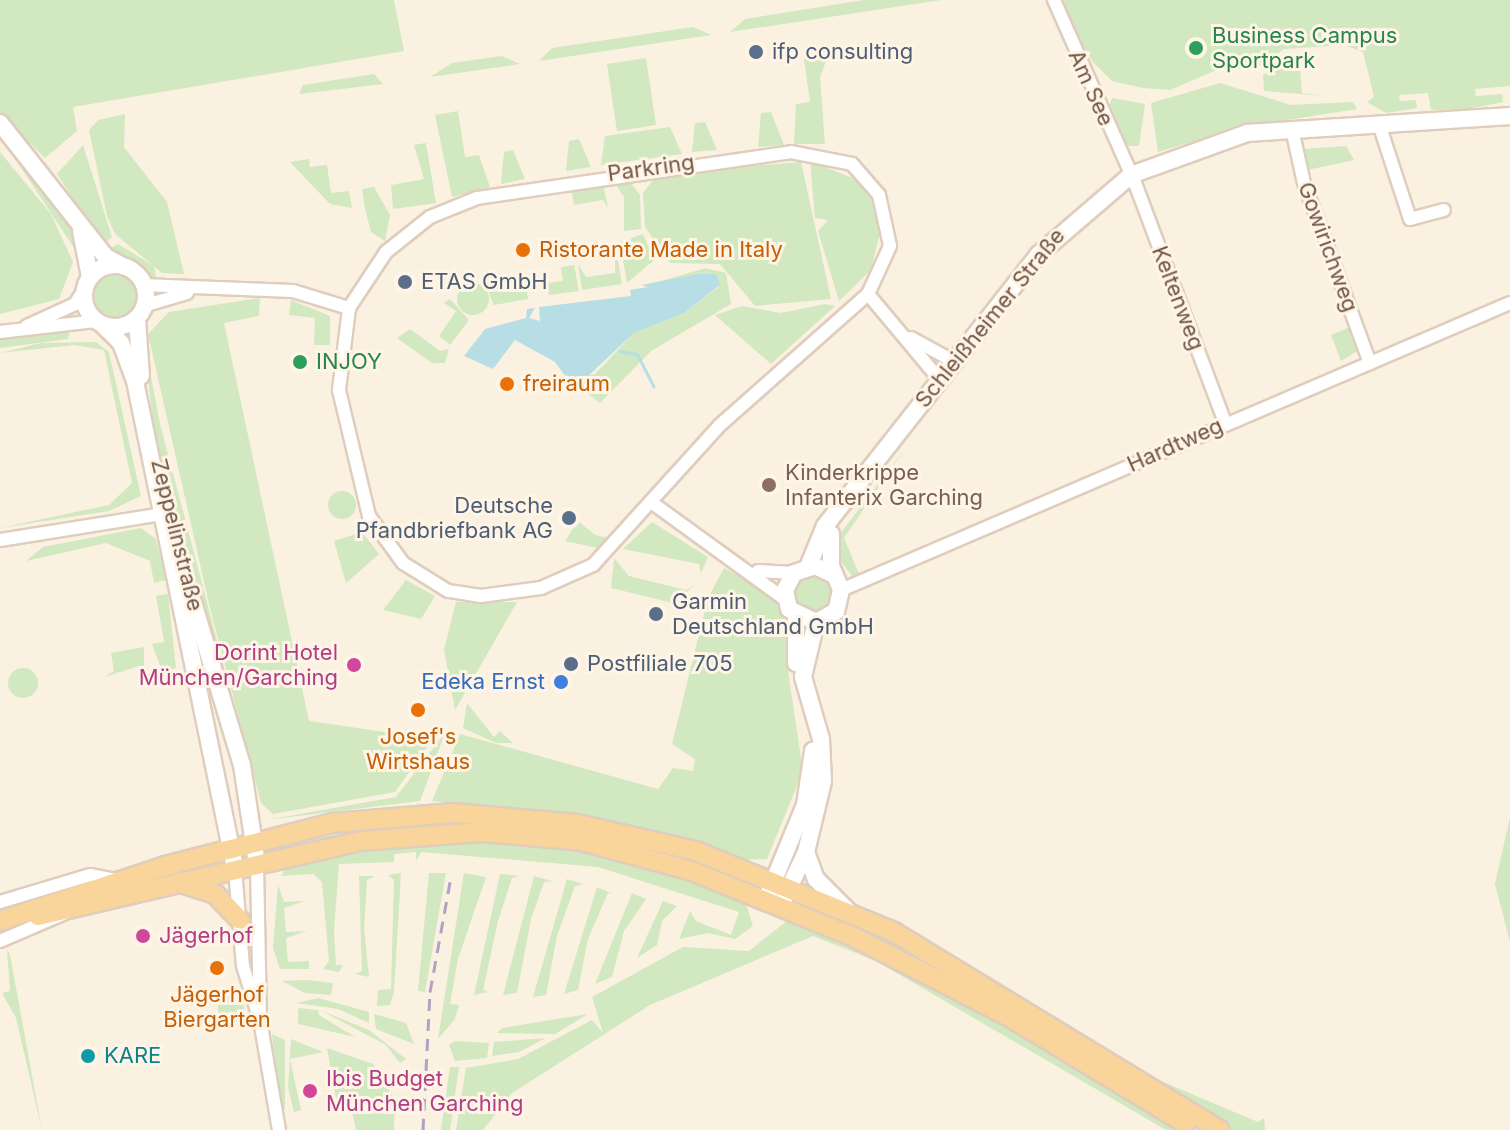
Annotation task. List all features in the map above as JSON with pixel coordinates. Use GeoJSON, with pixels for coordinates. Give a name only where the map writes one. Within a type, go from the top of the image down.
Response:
{"type":"FeatureCollection","features":[{"type":"Feature","properties":{"kind":"main road"},"geometry":{"type":"LineString","coordinates":[[1197,1130],[953,985],[773,903],[637,853],[516,833],[393,837],[0,921],[116,880],[232,847],[382,817],[518,816],[638,836],[782,883],[946,959],[1220,1130]]}},
{"type":"Feature","properties":{"kind":"main road"},"geometry":{"type":"LineString","coordinates":[[178,882],[215,894],[240,920]]}},
{"type":"Feature","properties":{"kind":"street","name":"Am See"},"geometry":{"type":"LineString","coordinates":[[1054,0],[1131,175]]}},
{"type":"Feature","properties":{"kind":"street","name":"Schleißheimer Straße"},"geometry":{"type":"LineString","coordinates":[[786,600],[834,518],[953,361],[1068,223],[1131,175],[1218,139],[1292,129],[1510,116]]}},
{"type":"Feature","properties":{"kind":"street"},"geometry":{"type":"LineString","coordinates":[[0,123],[78,222],[142,285],[194,291],[293,291],[349,308]]}},
{"type":"Feature","properties":{"kind":"street"},"geometry":{"type":"LineString","coordinates":[[1379,124],[1410,219],[1444,210]]}},
{"type":"Feature","properties":{"kind":"street","name":"Gowirichweg"},"geometry":{"type":"LineString","coordinates":[[1292,129],[1304,183],[1370,363]]}},
{"type":"Feature","properties":{"kind":"street","name":"Parkring"},"geometry":{"type":"LineString","coordinates":[[791,152],[852,164],[879,195],[890,246],[868,294],[741,405],[593,565],[541,588],[481,596],[423,579],[377,533],[363,500],[339,390],[349,308],[386,252],[462,202],[791,152]]}},
{"type":"Feature","properties":{"kind":"street","name":"Keltenweg"},"geometry":{"type":"LineString","coordinates":[[1131,175],[1225,422]]}},
{"type":"Feature","properties":{"kind":"street"},"geometry":{"type":"LineString","coordinates":[[78,222],[88,282],[86,306],[100,323]]}},
{"type":"Feature","properties":{"kind":"street"},"geometry":{"type":"LineString","coordinates":[[24,328],[75,304],[88,282],[121,265]]}},
{"type":"Feature","properties":{"kind":"street"},"geometry":{"type":"LineString","coordinates":[[140,312],[142,285]]}},
{"type":"Feature","properties":{"kind":"street"},"geometry":{"type":"LineString","coordinates":[[0,332],[100,323],[121,328],[140,312],[194,291]]}},
{"type":"Feature","properties":{"kind":"street"},"geometry":{"type":"LineString","coordinates":[[868,294],[911,338],[939,379]]}},
{"type":"Feature","properties":{"kind":"street","name":"Hardtweg"},"geometry":{"type":"LineString","coordinates":[[838,582],[1510,303]]}},
{"type":"Feature","properties":{"kind":"street","name":"Zeppelinstraße"},"geometry":{"type":"LineString","coordinates":[[140,312],[147,412],[232,847]]}},
{"type":"Feature","properties":{"kind":"street","name":"Zeppelinstraße"},"geometry":{"type":"LineString","coordinates":[[100,323],[121,343],[135,381],[167,513],[213,678],[242,765],[255,841]]}},
{"type":"Feature","properties":{"kind":"street"},"geometry":{"type":"LineString","coordinates":[[911,338],[953,361]]}},
{"type":"Feature","properties":{"kind":"street"},"geometry":{"type":"LineString","coordinates":[[651,502],[752,570],[786,600],[796,616],[795,677],[812,735],[812,780],[782,883],[773,903]]}},
{"type":"Feature","properties":{"kind":"street","name":"Zeppelinstraße"},"geometry":{"type":"LineString","coordinates":[[0,540],[167,513]]}},
{"type":"Feature","properties":{"kind":"street"},"geometry":{"type":"LineString","coordinates":[[796,616],[816,622],[836,611],[838,582],[828,553],[834,518]]}},
{"type":"Feature","properties":{"kind":"street"},"geometry":{"type":"LineString","coordinates":[[752,570],[801,570],[838,582]]}},
{"type":"Feature","properties":{"kind":"street"},"geometry":{"type":"LineString","coordinates":[[782,883],[806,852],[823,781],[821,739],[803,677],[816,622]]}},
{"type":"Feature","properties":{"kind":"street"},"geometry":{"type":"LineString","coordinates":[[197,670],[213,678]]}},
{"type":"Feature","properties":{"kind":"street"},"geometry":{"type":"LineString","coordinates":[[255,841],[260,1020],[279,1130]]}},
{"type":"Feature","properties":{"kind":"street"},"geometry":{"type":"LineString","coordinates":[[232,847],[248,998],[260,1020]]}},
{"type":"Feature","properties":{"kind":"street"},"geometry":{"type":"LineString","coordinates":[[806,852],[816,879],[849,912]]}},
{"type":"Feature","properties":{"kind":"street"},"geometry":{"type":"LineString","coordinates":[[0,902],[90,875],[116,880]]}},
{"type":"Feature","properties":{"kind":"street"},"geometry":{"type":"LineString","coordinates":[[0,941],[65,918],[74,907]]}},
{"type":"Feature","properties":{"kind":"green space"},"geometry":{"type":"Polygon","coordinates":[[[0,0],[394,0],[404,51],[73,107],[77,131],[45,158],[0,114],[0,0]]]}},
{"type":"Feature","properties":{"kind":"green space"},"geometry":{"type":"Polygon","coordinates":[[[864,0],[941,0],[730,32],[745,19],[864,0]]]}},
{"type":"Feature","properties":{"kind":"green space","name":"Business Campus Sportpark"},"geometry":{"type":"Polygon","coordinates":[[[1064,0],[1510,0],[1510,86],[1475,89],[1476,96],[1502,94],[1503,102],[1469,109],[1431,110],[1428,93],[1399,95],[1400,101],[1416,100],[1417,108],[1386,113],[1367,102],[1374,97],[1363,52],[1344,45],[1284,49],[1254,69],[1219,69],[1170,90],[1143,88],[1112,81],[1093,62],[1076,40],[1064,0]]]}},
{"type":"Feature","properties":{"kind":"green space"},"geometry":{"type":"Polygon","coordinates":[[[693,27],[711,35],[539,61],[552,48],[693,27]]]}},
{"type":"Feature","properties":{"kind":"green space"},"geometry":{"type":"Polygon","coordinates":[[[502,56],[520,64],[430,77],[452,63],[502,56]]]}},
{"type":"Feature","properties":{"kind":"green space"},"geometry":{"type":"Polygon","coordinates":[[[828,56],[820,77],[825,144],[794,144],[796,104],[810,102],[804,59],[828,56]]]}},
{"type":"Feature","properties":{"kind":"green space"},"geometry":{"type":"Polygon","coordinates":[[[646,58],[656,125],[617,131],[607,64],[646,58]]]}},
{"type":"Feature","properties":{"kind":"green space"},"geometry":{"type":"Polygon","coordinates":[[[1273,69],[1300,69],[1302,93],[1326,96],[1264,91],[1263,75],[1273,69]]]}},
{"type":"Feature","properties":{"kind":"green space"},"geometry":{"type":"Polygon","coordinates":[[[374,74],[383,84],[299,94],[303,85],[374,74]]]}},
{"type":"Feature","properties":{"kind":"green space"},"geometry":{"type":"Polygon","coordinates":[[[1220,83],[1291,105],[1353,102],[1357,109],[1237,128],[1158,152],[1151,103],[1220,83]]]}},
{"type":"Feature","properties":{"kind":"green space"},"geometry":{"type":"Polygon","coordinates":[[[1112,98],[1145,104],[1139,146],[1123,146],[1108,110],[1112,98]]]}},
{"type":"Feature","properties":{"kind":"green space"},"geometry":{"type":"Polygon","coordinates":[[[458,111],[465,157],[479,155],[490,187],[452,197],[435,115],[458,111]]]}},
{"type":"Feature","properties":{"kind":"green space"},"geometry":{"type":"Polygon","coordinates":[[[771,112],[784,145],[758,147],[761,113],[771,112]]]}},
{"type":"Feature","properties":{"kind":"green space"},"geometry":{"type":"Polygon","coordinates":[[[125,114],[124,147],[167,202],[184,274],[162,273],[115,234],[107,216],[89,130],[98,120],[125,114]]]}},
{"type":"Feature","properties":{"kind":"green space"},"geometry":{"type":"Polygon","coordinates":[[[705,122],[717,150],[692,152],[695,123],[705,122]]]}},
{"type":"Feature","properties":{"kind":"green space"},"geometry":{"type":"Polygon","coordinates":[[[670,127],[682,154],[601,165],[605,136],[670,127]]]}},
{"type":"Feature","properties":{"kind":"green space"},"geometry":{"type":"Polygon","coordinates":[[[0,136],[71,226],[84,255],[78,254],[0,136]]]}},
{"type":"Feature","properties":{"kind":"green space"},"geometry":{"type":"Polygon","coordinates":[[[579,139],[591,167],[566,171],[569,141],[579,139]]]}},
{"type":"Feature","properties":{"kind":"green space"},"geometry":{"type":"Polygon","coordinates":[[[426,143],[436,203],[393,209],[391,185],[424,179],[414,145],[426,143]]]}},
{"type":"Feature","properties":{"kind":"green space"},"geometry":{"type":"Polygon","coordinates":[[[83,145],[112,237],[103,245],[57,174],[83,145]]]}},
{"type":"Feature","properties":{"kind":"green space"},"geometry":{"type":"Polygon","coordinates":[[[1346,146],[1354,160],[1307,170],[1304,149],[1346,146]]]}},
{"type":"Feature","properties":{"kind":"green space"},"geometry":{"type":"Polygon","coordinates":[[[513,150],[525,179],[501,184],[504,152],[513,150]]]}},
{"type":"Feature","properties":{"kind":"green space"},"geometry":{"type":"Polygon","coordinates":[[[0,152],[51,214],[73,262],[59,299],[0,314],[0,152]]]}},
{"type":"Feature","properties":{"kind":"green space"},"geometry":{"type":"Polygon","coordinates":[[[309,159],[310,167],[327,165],[331,193],[349,191],[352,208],[330,204],[290,162],[309,159]]]}},
{"type":"Feature","properties":{"kind":"green space"},"geometry":{"type":"Polygon","coordinates":[[[810,161],[855,179],[872,200],[881,228],[871,270],[839,301],[818,231],[828,220],[815,218],[810,161]]]}},
{"type":"Feature","properties":{"kind":"green space"},"geometry":{"type":"Polygon","coordinates":[[[801,162],[831,299],[755,306],[720,264],[670,263],[645,227],[643,193],[658,174],[801,162]]]}},
{"type":"Feature","properties":{"kind":"green space"},"geometry":{"type":"Polygon","coordinates":[[[628,179],[640,195],[641,229],[624,231],[624,197],[613,181],[628,179]]]}},
{"type":"Feature","properties":{"kind":"green space"},"geometry":{"type":"Polygon","coordinates":[[[603,183],[608,208],[603,200],[574,205],[571,188],[603,183]]]}},
{"type":"Feature","properties":{"kind":"green space"},"geometry":{"type":"Polygon","coordinates":[[[374,187],[390,215],[385,241],[371,232],[365,209],[362,189],[374,187]]]}},
{"type":"Feature","properties":{"kind":"green space"},"geometry":{"type":"Polygon","coordinates":[[[643,234],[654,260],[627,283],[620,242],[643,234]]]}},
{"type":"Feature","properties":{"kind":"green space"},"geometry":{"type":"Polygon","coordinates":[[[615,243],[622,284],[582,290],[578,264],[586,277],[615,273],[615,243]]]}},
{"type":"Feature","properties":{"kind":"green space"},"geometry":{"type":"Polygon","coordinates":[[[118,244],[154,266],[157,281],[107,250],[118,244]]]}},
{"type":"Feature","properties":{"kind":"green space"},"geometry":{"type":"Polygon","coordinates":[[[574,265],[579,291],[549,295],[547,283],[563,281],[561,267],[574,265]]]}},
{"type":"Feature","properties":{"kind":"green space"},"geometry":{"type":"Polygon","coordinates":[[[706,268],[726,273],[731,304],[651,351],[600,403],[570,379],[595,374],[634,333],[684,313],[720,286],[654,283],[706,268]]]}},
{"type":"Feature","properties":{"kind":"green space"},"geometry":{"type":"Polygon","coordinates":[[[115,275],[130,282],[137,297],[130,312],[115,319],[100,312],[93,297],[100,282],[115,275]]]}},
{"type":"Feature","properties":{"kind":"green space"},"geometry":{"type":"Polygon","coordinates":[[[490,278],[493,292],[526,287],[528,299],[494,305],[483,279],[490,278]]]}},
{"type":"Feature","properties":{"kind":"green space"},"geometry":{"type":"Polygon","coordinates":[[[473,283],[484,288],[489,299],[484,310],[473,315],[462,310],[457,299],[462,288],[473,283]]]}},
{"type":"Feature","properties":{"kind":"green space"},"geometry":{"type":"Polygon","coordinates":[[[260,298],[259,316],[224,323],[309,721],[433,739],[395,792],[273,814],[261,803],[210,608],[148,334],[169,312],[260,298]]]}},
{"type":"Feature","properties":{"kind":"green space"},"geometry":{"type":"Polygon","coordinates":[[[450,299],[469,320],[450,345],[439,336],[456,311],[444,303],[450,299]]]}},
{"type":"Feature","properties":{"kind":"green space"},"geometry":{"type":"Polygon","coordinates":[[[291,300],[330,316],[330,345],[314,345],[315,318],[289,315],[291,300]]]}},
{"type":"Feature","properties":{"kind":"green space"},"geometry":{"type":"Polygon","coordinates":[[[825,304],[835,306],[771,364],[715,315],[742,306],[781,313],[825,304]]]}},
{"type":"Feature","properties":{"kind":"green space"},"geometry":{"type":"Polygon","coordinates":[[[1350,327],[1359,350],[1341,361],[1331,335],[1350,327]]]}},
{"type":"Feature","properties":{"kind":"green space"},"geometry":{"type":"Polygon","coordinates":[[[71,328],[68,339],[0,348],[0,339],[71,328]]]}},
{"type":"Feature","properties":{"kind":"green space"},"geometry":{"type":"Polygon","coordinates":[[[410,329],[440,351],[449,349],[445,363],[432,363],[397,338],[410,329]]]}},
{"type":"Feature","properties":{"kind":"green space"},"geometry":{"type":"Polygon","coordinates":[[[144,340],[160,424],[246,750],[203,624],[153,426],[144,340]]]}},
{"type":"Feature","properties":{"kind":"green space"},"geometry":{"type":"Polygon","coordinates":[[[96,342],[109,352],[141,496],[109,511],[0,528],[109,505],[132,483],[104,350],[74,345],[0,353],[41,343],[96,342]]]}},
{"type":"Feature","properties":{"kind":"green space"},"geometry":{"type":"Polygon","coordinates":[[[904,450],[844,538],[859,574],[869,571],[854,579],[837,556],[840,534],[904,450]]]}},
{"type":"Feature","properties":{"kind":"green space"},"geometry":{"type":"Polygon","coordinates":[[[342,491],[352,495],[356,505],[352,515],[342,519],[332,515],[328,505],[332,495],[342,491]]]}},
{"type":"Feature","properties":{"kind":"green space"},"geometry":{"type":"Polygon","coordinates":[[[578,521],[595,535],[609,538],[598,548],[565,541],[578,521]]]}},
{"type":"Feature","properties":{"kind":"green space"},"geometry":{"type":"Polygon","coordinates":[[[652,522],[708,557],[701,573],[699,564],[623,549],[652,522]]]}},
{"type":"Feature","properties":{"kind":"green space"},"geometry":{"type":"Polygon","coordinates":[[[141,528],[156,539],[166,580],[154,583],[150,561],[106,543],[26,561],[43,547],[141,528]]]}},
{"type":"Feature","properties":{"kind":"green space"},"geometry":{"type":"Polygon","coordinates":[[[362,532],[379,554],[346,583],[334,541],[362,532]]]}},
{"type":"Feature","properties":{"kind":"green space"},"geometry":{"type":"Polygon","coordinates":[[[614,558],[629,576],[686,590],[695,585],[673,603],[611,588],[614,558]]]}},
{"type":"Feature","properties":{"kind":"green space"},"geometry":{"type":"Polygon","coordinates":[[[724,568],[771,592],[790,633],[788,671],[803,771],[767,859],[740,860],[576,819],[432,801],[460,734],[658,789],[673,768],[693,771],[695,759],[672,744],[708,598],[724,568]]]}},
{"type":"Feature","properties":{"kind":"green space"},"geometry":{"type":"Polygon","coordinates":[[[814,574],[828,580],[834,594],[828,608],[814,614],[800,608],[794,594],[800,580],[814,574]]]}},
{"type":"Feature","properties":{"kind":"green space"},"geometry":{"type":"Polygon","coordinates":[[[406,580],[435,596],[421,619],[383,610],[406,580]]]}},
{"type":"Feature","properties":{"kind":"green space"},"geometry":{"type":"Polygon","coordinates":[[[168,594],[176,668],[162,671],[152,644],[164,642],[156,596],[168,594]]]}},
{"type":"Feature","properties":{"kind":"green space"},"geometry":{"type":"Polygon","coordinates":[[[456,602],[517,602],[455,710],[444,650],[456,602]]]}},
{"type":"Feature","properties":{"kind":"green space"},"geometry":{"type":"Polygon","coordinates":[[[144,647],[144,673],[136,667],[104,677],[114,671],[111,653],[144,647]]]}},
{"type":"Feature","properties":{"kind":"green space"},"geometry":{"type":"Polygon","coordinates":[[[23,668],[29,669],[37,677],[37,689],[29,697],[23,698],[17,697],[9,689],[8,683],[9,677],[17,669],[23,668]]]}},
{"type":"Feature","properties":{"kind":"green space"},"geometry":{"type":"Polygon","coordinates":[[[467,703],[494,737],[500,731],[513,743],[496,743],[463,728],[467,703]]]}},
{"type":"Feature","properties":{"kind":"green space"},"geometry":{"type":"Polygon","coordinates":[[[445,733],[420,801],[266,820],[396,797],[445,733]]]}},
{"type":"Feature","properties":{"kind":"green space"},"geometry":{"type":"Polygon","coordinates":[[[1510,817],[1510,942],[1495,884],[1510,817]]]}},
{"type":"Feature","properties":{"kind":"green space"},"geometry":{"type":"Polygon","coordinates":[[[411,826],[275,854],[267,850],[338,834],[411,826]]]}},
{"type":"Feature","properties":{"kind":"green space"},"geometry":{"type":"Polygon","coordinates":[[[485,840],[591,852],[686,878],[745,901],[753,926],[735,939],[708,933],[679,939],[690,911],[696,921],[731,935],[739,912],[598,867],[421,852],[416,861],[416,852],[394,854],[394,862],[339,864],[334,931],[336,965],[343,965],[339,972],[323,969],[329,961],[322,882],[313,874],[281,876],[285,869],[374,847],[485,840]]]}},
{"type":"Feature","properties":{"kind":"green space"},"geometry":{"type":"Polygon","coordinates":[[[401,873],[394,992],[390,1005],[377,1006],[378,990],[391,989],[394,880],[388,875],[401,873]]]}},
{"type":"Feature","properties":{"kind":"green space"},"geometry":{"type":"Polygon","coordinates":[[[429,873],[446,873],[425,992],[418,991],[429,873]]]}},
{"type":"Feature","properties":{"kind":"green space"},"geometry":{"type":"Polygon","coordinates":[[[464,873],[486,877],[458,959],[450,1004],[459,1005],[455,1019],[438,1039],[464,873]]]}},
{"type":"Feature","properties":{"kind":"green space"},"geometry":{"type":"Polygon","coordinates":[[[500,874],[519,876],[512,878],[498,921],[483,990],[488,992],[474,995],[500,874]]]}},
{"type":"Feature","properties":{"kind":"green space"},"geometry":{"type":"Polygon","coordinates":[[[359,876],[375,876],[367,880],[364,928],[369,977],[355,974],[362,971],[359,876]]]}},
{"type":"Feature","properties":{"kind":"green space"},"geometry":{"type":"Polygon","coordinates":[[[534,876],[552,881],[544,882],[531,919],[517,993],[503,995],[534,876]]]}},
{"type":"Feature","properties":{"kind":"green space"},"geometry":{"type":"Polygon","coordinates":[[[567,879],[583,884],[575,886],[557,936],[546,995],[533,997],[567,879]]]}},
{"type":"Feature","properties":{"kind":"green space"},"geometry":{"type":"Polygon","coordinates":[[[278,885],[284,902],[305,901],[284,908],[286,932],[307,931],[286,938],[288,962],[309,961],[309,969],[280,969],[273,948],[278,885]]]}},
{"type":"Feature","properties":{"kind":"green space"},"geometry":{"type":"Polygon","coordinates":[[[597,887],[613,894],[608,893],[588,939],[578,990],[564,994],[597,887]]]}},
{"type":"Feature","properties":{"kind":"green space"},"geometry":{"type":"Polygon","coordinates":[[[632,893],[646,899],[624,931],[612,977],[595,984],[632,893]]]}},
{"type":"Feature","properties":{"kind":"green space"},"geometry":{"type":"Polygon","coordinates":[[[663,901],[677,906],[662,921],[657,945],[637,958],[663,901]]]}},
{"type":"Feature","properties":{"kind":"green space"},"geometry":{"type":"Polygon","coordinates":[[[788,920],[949,993],[1178,1130],[1166,1130],[876,961],[813,936],[650,1005],[512,1093],[483,1130],[456,1130],[466,1068],[518,1059],[592,1020],[603,1033],[592,997],[683,947],[749,951],[788,920]]]}},
{"type":"Feature","properties":{"kind":"green space"},"geometry":{"type":"Polygon","coordinates":[[[7,949],[42,1130],[16,1018],[2,993],[10,991],[7,949]]]}},
{"type":"Feature","properties":{"kind":"green space"},"geometry":{"type":"Polygon","coordinates":[[[282,981],[333,983],[331,995],[305,993],[282,981]]]}},
{"type":"Feature","properties":{"kind":"green space"},"geometry":{"type":"Polygon","coordinates":[[[231,996],[240,1000],[244,1009],[240,1018],[231,1022],[222,1018],[218,1009],[222,1000],[231,996]]]}},
{"type":"Feature","properties":{"kind":"green space"},"geometry":{"type":"Polygon","coordinates":[[[318,998],[369,1012],[369,1023],[338,1009],[296,1003],[318,998]]]}},
{"type":"Feature","properties":{"kind":"green space"},"geometry":{"type":"Polygon","coordinates":[[[298,1008],[318,1010],[319,1015],[355,1037],[298,1024],[298,1008]]]}},
{"type":"Feature","properties":{"kind":"green space"},"geometry":{"type":"Polygon","coordinates":[[[322,1011],[369,1030],[406,1059],[400,1063],[386,1045],[322,1011]]]}},
{"type":"Feature","properties":{"kind":"green space"},"geometry":{"type":"Polygon","coordinates":[[[374,1014],[406,1023],[414,1044],[376,1029],[374,1014]]]}},
{"type":"Feature","properties":{"kind":"green space"},"geometry":{"type":"Polygon","coordinates":[[[588,1014],[555,1034],[497,1033],[502,1028],[588,1014]]]}},
{"type":"Feature","properties":{"kind":"green space"},"geometry":{"type":"Polygon","coordinates":[[[272,1034],[285,1040],[285,1110],[280,1107],[272,1034]]]}},
{"type":"Feature","properties":{"kind":"green space"},"geometry":{"type":"Polygon","coordinates":[[[546,1038],[519,1052],[492,1056],[494,1042],[546,1038]]]}},
{"type":"Feature","properties":{"kind":"green space"},"geometry":{"type":"Polygon","coordinates":[[[291,1039],[323,1052],[290,1059],[301,1110],[294,1112],[288,1087],[291,1039]]]}},
{"type":"Feature","properties":{"kind":"green space"},"geometry":{"type":"Polygon","coordinates":[[[455,1041],[489,1043],[487,1058],[455,1061],[449,1045],[455,1041]]]}},
{"type":"Feature","properties":{"kind":"green space"},"geometry":{"type":"Polygon","coordinates":[[[327,1048],[373,1064],[394,1098],[337,1103],[327,1048]]]}},
{"type":"Feature","properties":{"kind":"green space"},"geometry":{"type":"Polygon","coordinates":[[[1123,1065],[1258,1122],[1264,1118],[1265,1130],[1231,1130],[1123,1065]]]}},
{"type":"Feature","properties":{"kind":"green space"},"geometry":{"type":"Polygon","coordinates":[[[450,1067],[459,1067],[450,1130],[441,1130],[450,1067]]]}},
{"type":"Feature","properties":{"kind":"green space"},"geometry":{"type":"Polygon","coordinates":[[[395,1100],[394,1130],[356,1130],[352,1112],[395,1100]]]}},
{"type":"Feature","properties":{"kind":"water"},"geometry":{"type":"Polygon","coordinates":[[[699,274],[716,274],[720,285],[684,313],[634,333],[587,377],[566,377],[555,362],[515,340],[493,369],[464,356],[485,329],[526,318],[527,309],[535,308],[529,318],[540,321],[539,307],[631,296],[630,290],[648,287],[641,285],[699,274]]]}},
{"type":"Feature","properties":{"kind":"waterway"},"geometry":{"type":"LineString","coordinates":[[620,351],[637,354],[653,386]]}},
{"type":"Feature","properties":{"kind":"railway"},"geometry":{"type":"LineString","coordinates":[[423,1130],[430,992],[451,876]]}},
{"type":"Feature","properties":{"kind":"place","name":"Business Campus Sportpark"},"geometry":{"type":"Point","coordinates":[1196,48]}},
{"type":"Feature","properties":{"kind":"place","name":"ifp consulting"},"geometry":{"type":"Point","coordinates":[756,52]}},
{"type":"Feature","properties":{"kind":"place","name":"Ristorante Made in Italy"},"geometry":{"type":"Point","coordinates":[523,250]}},
{"type":"Feature","properties":{"kind":"place","name":"ETAS GmbH"},"geometry":{"type":"Point","coordinates":[405,282]}},
{"type":"Feature","properties":{"kind":"place","name":"INJOY"},"geometry":{"type":"Point","coordinates":[300,362]}},
{"type":"Feature","properties":{"kind":"place","name":"freiraum"},"geometry":{"type":"Point","coordinates":[507,384]}},
{"type":"Feature","properties":{"kind":"place","name":"Kinderkrippe Infanterix Garching"},"geometry":{"type":"Point","coordinates":[769,485]}},
{"type":"Feature","properties":{"kind":"place","name":"Deutsche Pfandbriefbank AG"},"geometry":{"type":"Point","coordinates":[569,518]}},
{"type":"Feature","properties":{"kind":"place","name":"Garmin Deutschland GmbH"},"geometry":{"type":"Point","coordinates":[656,614]}},
{"type":"Feature","properties":{"kind":"place","name":"Postfiliale 705"},"geometry":{"type":"Point","coordinates":[571,664]}},
{"type":"Feature","properties":{"kind":"place","name":"Dorint Hotel München/Garching"},"geometry":{"type":"Point","coordinates":[354,665]}},
{"type":"Feature","properties":{"kind":"place","name":"Edeka Ernst"},"geometry":{"type":"Point","coordinates":[561,682]}},
{"type":"Feature","properties":{"kind":"place","name":"Josef's Wirtshaus"},"geometry":{"type":"Point","coordinates":[418,710]}},
{"type":"Feature","properties":{"kind":"place","name":"Jägerhof"},"geometry":{"type":"Point","coordinates":[143,936]}},
{"type":"Feature","properties":{"kind":"place","name":"Jägerhof Biergarten"},"geometry":{"type":"Point","coordinates":[217,968]}},
{"type":"Feature","properties":{"kind":"place","name":"KARE"},"geometry":{"type":"Point","coordinates":[88,1056]}},
{"type":"Feature","properties":{"kind":"place","name":"Ibis Budget München Garching"},"geometry":{"type":"Point","coordinates":[310,1091]}}]}
